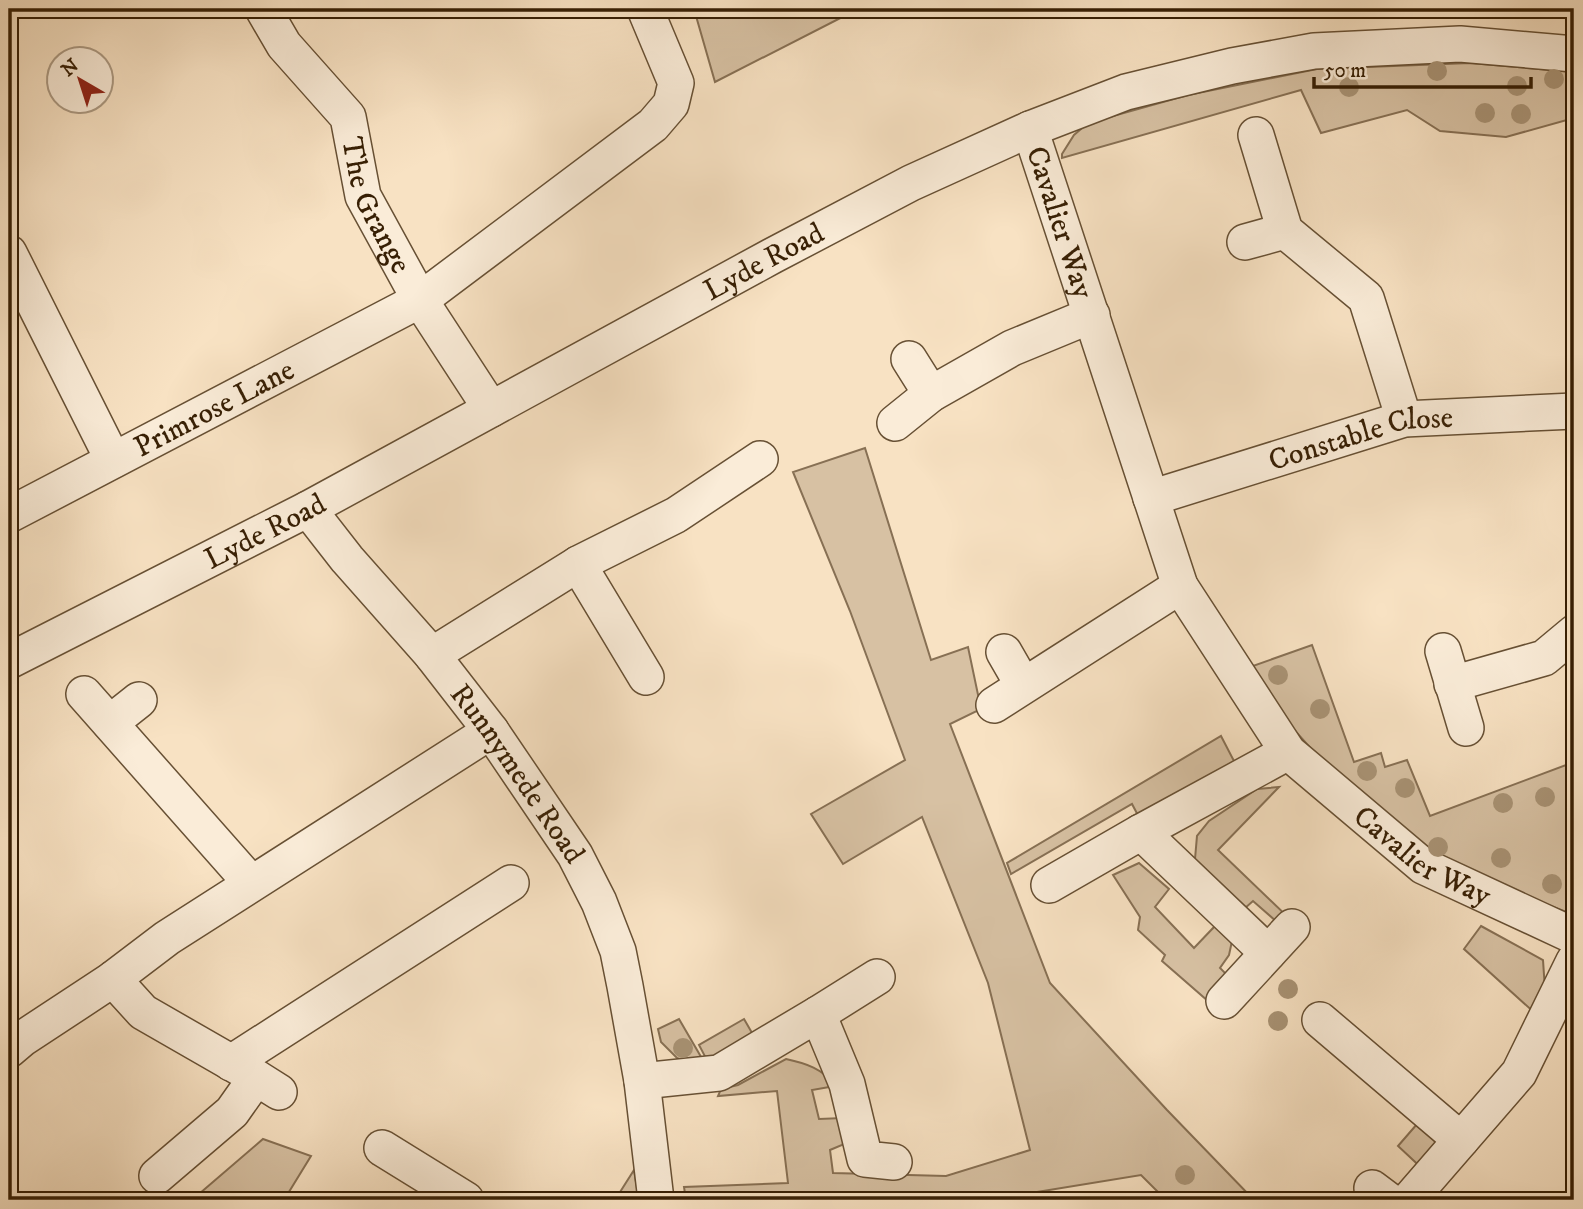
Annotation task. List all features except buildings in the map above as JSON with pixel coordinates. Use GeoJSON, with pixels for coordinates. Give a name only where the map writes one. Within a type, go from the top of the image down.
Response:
{"type":"FeatureCollection","features":[{"type":"Feature","properties":{"kind":"street","name":"The Grange"},"geometry":{"type":"LineString","coordinates":[[263,9],[284,45],[348,117],[363,196],[420,300]]}},
{"type":"Feature","properties":{"kind":"street","name":"Primrose Lane"},"geometry":{"type":"LineString","coordinates":[[9,515],[420,300],[653,125],[671,104],[676,83],[645,9]]}},
{"type":"Feature","properties":{"kind":"street","name":"Lyde Road"},"geometry":{"type":"LineString","coordinates":[[9,661],[308,509],[911,183],[1030,129],[1126,92],[1232,66],[1314,51],[1460,44],[1574,54]]}},
{"type":"Feature","properties":{"kind":"street","name":"Cavalier Way"},"geometry":{"type":"LineString","coordinates":[[1030,129],[1180,586],[1288,752],[1423,866],[1574,936]]}},
{"type":"Feature","properties":{"kind":"street"},"geometry":{"type":"LineString","coordinates":[[1256,135],[1285,231],[1366,298],[1404,419]]}},
{"type":"Feature","properties":{"kind":"street"},"geometry":{"type":"LineString","coordinates":[[1245,243],[1285,231]]}},
{"type":"Feature","properties":{"kind":"street"},"geometry":{"type":"LineString","coordinates":[[9,253],[113,460]]}},
{"type":"Feature","properties":{"kind":"street"},"geometry":{"type":"LineString","coordinates":[[420,300],[491,409]]}},
{"type":"Feature","properties":{"kind":"street","name":"Cavalier Way"},"geometry":{"type":"LineString","coordinates":[[895,423],[931,394],[1012,348],[1092,315]]}},
{"type":"Feature","properties":{"kind":"street"},"geometry":{"type":"LineString","coordinates":[[909,359],[931,394]]}},
{"type":"Feature","properties":{"kind":"street","name":"Constable Close"},"geometry":{"type":"LineString","coordinates":[[1152,498],[1404,419],[1574,411]]}},
{"type":"Feature","properties":{"kind":"street"},"geometry":{"type":"LineString","coordinates":[[432,655],[578,564],[676,515],[760,459]]}},
{"type":"Feature","properties":{"kind":"street","name":"Runnymede Road"},"geometry":{"type":"LineString","coordinates":[[308,509],[347,559],[432,655],[491,731],[575,855],[599,902],[618,951],[625,986],[642,1081],[656,1200]]}},
{"type":"Feature","properties":{"kind":"street"},"geometry":{"type":"LineString","coordinates":[[578,564],[646,677]]}},
{"type":"Feature","properties":{"kind":"street"},"geometry":{"type":"LineString","coordinates":[[994,705],[1180,586]]}},
{"type":"Feature","properties":{"kind":"street"},"geometry":{"type":"LineString","coordinates":[[1466,728],[1447,668],[1544,658],[1574,633]]}},
{"type":"Feature","properties":{"kind":"street"},"geometry":{"type":"LineString","coordinates":[[1004,653],[1023,685]]}},
{"type":"Feature","properties":{"kind":"street"},"geometry":{"type":"LineString","coordinates":[[85,694],[251,883]]}},
{"type":"Feature","properties":{"kind":"street"},"geometry":{"type":"LineString","coordinates":[[110,723],[139,699]]}},
{"type":"Feature","properties":{"kind":"street"},"geometry":{"type":"LineString","coordinates":[[13,1038],[113,979],[167,937],[491,731]]}},
{"type":"Feature","properties":{"kind":"street"},"geometry":{"type":"LineString","coordinates":[[1049,885],[1288,752]]}},
{"type":"Feature","properties":{"kind":"street"},"geometry":{"type":"LineString","coordinates":[[1141,832],[1268,953]]}},
{"type":"Feature","properties":{"kind":"street"},"geometry":{"type":"LineString","coordinates":[[157,1176],[232,1112],[255,1077],[511,883]]}},
{"type":"Feature","properties":{"kind":"street"},"geometry":{"type":"LineString","coordinates":[[1224,1001],[1292,927]]}},
{"type":"Feature","properties":{"kind":"street"},"geometry":{"type":"LineString","coordinates":[[1409,1200],[1519,1073],[1574,961]]}},
{"type":"Feature","properties":{"kind":"street"},"geometry":{"type":"LineString","coordinates":[[642,1081],[719,1073],[877,977]]}},
{"type":"Feature","properties":{"kind":"street"},"geometry":{"type":"LineString","coordinates":[[113,979],[142,1012],[255,1077]]}},
{"type":"Feature","properties":{"kind":"street"},"geometry":{"type":"LineString","coordinates":[[818,1014],[846,1084],[867,1160]]}},
{"type":"Feature","properties":{"kind":"street"},"geometry":{"type":"LineString","coordinates":[[1320,1020],[1461,1140]]}},
{"type":"Feature","properties":{"kind":"street"},"geometry":{"type":"LineString","coordinates":[[382,1148],[466,1200]]}},
{"type":"Feature","properties":{"kind":"shaded area"},"geometry":{"type":"Polygon","coordinates":[[[694,9],[858,9],[715,82],[694,9]]]}},
{"type":"Feature","properties":{"kind":"shaded area"},"geometry":{"type":"Polygon","coordinates":[[[1470,63],[1574,72],[1574,118],[1506,137],[1440,131],[1407,110],[1321,133],[1301,90],[1062,158],[1074,135],[1088,123],[1188,95],[1317,69],[1470,63]]]}},
{"type":"Feature","properties":{"kind":"shaded area"},"geometry":{"type":"Polygon","coordinates":[[[865,448],[931,660],[968,647],[981,709],[950,724],[1050,983],[1254,1200],[1166,1200],[1141,1175],[1037,1192],[910,1200],[686,1200],[684,1187],[788,1183],[777,1091],[718,1096],[721,1089],[738,1085],[786,1059],[814,1068],[835,1086],[812,1090],[819,1119],[843,1118],[848,1135],[842,1145],[830,1150],[833,1173],[946,1176],[1030,1150],[988,983],[922,817],[843,864],[811,814],[905,760],[850,611],[793,472],[865,448]]]}},
{"type":"Feature","properties":{"kind":"shaded area"},"geometry":{"type":"Polygon","coordinates":[[[1312,645],[1354,762],[1381,753],[1385,767],[1407,760],[1430,816],[1574,762],[1574,915],[1473,876],[1405,836],[1332,772],[1280,714],[1250,667],[1312,645]]]}},
{"type":"Feature","properties":{"kind":"shaded area"},"geometry":{"type":"Polygon","coordinates":[[[1221,736],[1234,761],[1226,769],[1141,821],[1132,804],[1011,874],[1007,863],[1221,736]]]}},
{"type":"Feature","properties":{"kind":"shaded area"},"geometry":{"type":"Polygon","coordinates":[[[1279,787],[1218,850],[1293,922],[1286,930],[1253,901],[1236,916],[1195,859],[1197,836],[1209,821],[1257,789],[1279,787]]]}},
{"type":"Feature","properties":{"kind":"shaded area"},"geometry":{"type":"Polygon","coordinates":[[[1139,863],[1169,889],[1155,907],[1194,948],[1215,926],[1232,941],[1229,955],[1220,968],[1229,977],[1208,1001],[1162,961],[1165,955],[1138,930],[1140,917],[1113,875],[1139,863]]]}},
{"type":"Feature","properties":{"kind":"shaded area"},"geometry":{"type":"Polygon","coordinates":[[[1481,926],[1543,960],[1545,990],[1537,1015],[1464,949],[1481,926]]]}},
{"type":"Feature","properties":{"kind":"shaded area"},"geometry":{"type":"Polygon","coordinates":[[[679,1019],[704,1062],[689,1064],[677,1058],[661,1042],[658,1029],[679,1019]]]}},
{"type":"Feature","properties":{"kind":"shaded area"},"geometry":{"type":"Polygon","coordinates":[[[744,1019],[759,1045],[710,1066],[699,1045],[744,1019]]]}},
{"type":"Feature","properties":{"kind":"shaded area"},"geometry":{"type":"Polygon","coordinates":[[[1424,1116],[1446,1153],[1427,1173],[1398,1146],[1424,1116]]]}},
{"type":"Feature","properties":{"kind":"shaded area"},"geometry":{"type":"Polygon","coordinates":[[[263,1139],[311,1156],[284,1200],[192,1200],[263,1139]]]}},
{"type":"Feature","properties":{"kind":"shaded area"},"geometry":{"type":"Polygon","coordinates":[[[634,1170],[639,1200],[615,1200],[634,1170]]]}}]}
